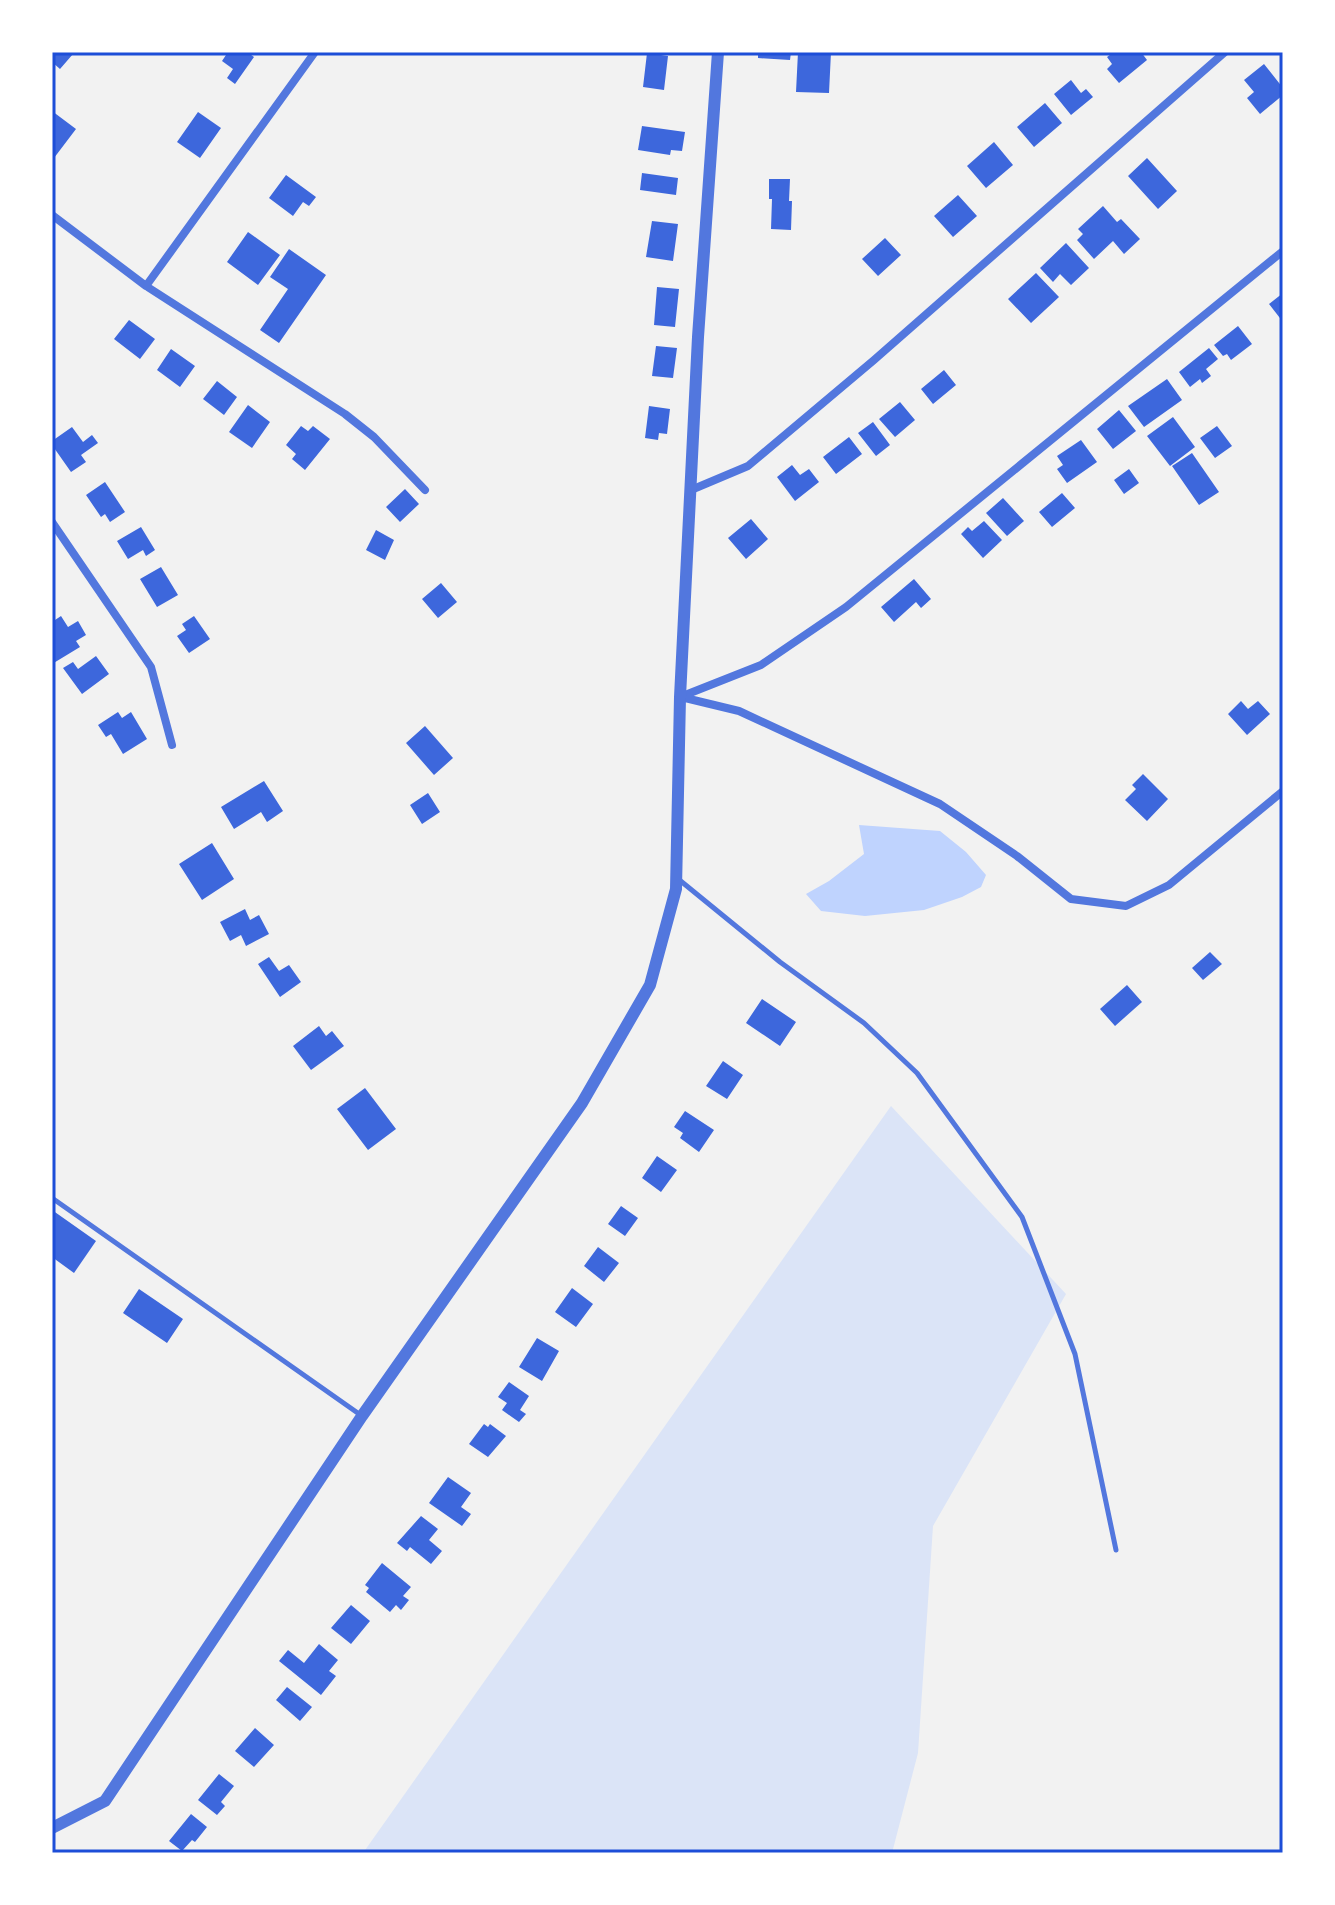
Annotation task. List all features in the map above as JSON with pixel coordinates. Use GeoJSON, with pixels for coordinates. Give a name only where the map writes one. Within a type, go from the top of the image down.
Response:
{"type":"FeatureCollection","features":[{"type":"Feature","properties":{"kind":"street"},"geometry":{"type":"LineString","coordinates":[[146,286],[315,52]]}},
{"type":"Feature","properties":{"kind":"street"},"geometry":{"type":"LineString","coordinates":[[52,1828],[105,1801],[362,1416],[582,1103],[650,985],[676,889],[680,697],[698,337],[718,52]]}},
{"type":"Feature","properties":{"kind":"street"},"geometry":{"type":"LineString","coordinates":[[691,490],[748,466],[874,360],[1225,52]]}},
{"type":"Feature","properties":{"kind":"street"},"geometry":{"type":"LineString","coordinates":[[52,215],[146,286],[345,414],[374,437],[425,490]]}},
{"type":"Feature","properties":{"kind":"street"},"geometry":{"type":"LineString","coordinates":[[680,697],[761,665],[846,607],[1283,251]]}},
{"type":"Feature","properties":{"kind":"street"},"geometry":{"type":"LineString","coordinates":[[52,522],[151,667],[172,745]]}},
{"type":"Feature","properties":{"kind":"street"},"geometry":{"type":"LineString","coordinates":[[680,697],[739,711],[940,804],[1017,856],[1071,899],[1126,906],[1169,885],[1283,791]]}},
{"type":"Feature","properties":{"kind":"lane"},"geometry":{"type":"LineString","coordinates":[[676,877],[780,962],[864,1023],[917,1073],[1022,1217],[1075,1354],[1116,1550]]}},
{"type":"Feature","properties":{"kind":"lane"},"geometry":{"type":"LineString","coordinates":[[52,1198],[362,1416]]}},
{"type":"Feature","properties":{"kind":"shaded area"},"geometry":{"type":"Polygon","coordinates":[[[891,1106],[1066,1294],[933,1526],[918,1753],[892,1853],[363,1853],[891,1106]]]}},
{"type":"Feature","properties":{"kind":"water"},"geometry":{"type":"Polygon","coordinates":[[[859,825],[940,831],[966,852],[986,875],[981,887],[924,910],[865,916],[821,911],[806,894],[864,854],[859,825]]]}},
{"type":"Feature","properties":{"kind":"building"},"geometry":{"type":"Polygon","coordinates":[[[52,52],[73,54],[60,69],[52,62],[52,52]]]}},
{"type":"Feature","properties":{"kind":"building"},"geometry":{"type":"Polygon","coordinates":[[[228,52],[247,52],[254,57],[235,84],[227,78],[233,69],[222,61],[228,52]]]}},
{"type":"Feature","properties":{"kind":"building"},"geometry":{"type":"Polygon","coordinates":[[[758,52],[791,52],[790,60],[758,58],[758,52]]]}},
{"type":"Feature","properties":{"kind":"building"},"geometry":{"type":"Polygon","coordinates":[[[798,52],[831,52],[829,93],[796,92],[798,52]]]}},
{"type":"Feature","properties":{"kind":"building"},"geometry":{"type":"Polygon","coordinates":[[[1114,52],[1141,52],[1147,60],[1119,83],[1107,69],[1112,64],[1107,57],[1114,52]]]}},
{"type":"Feature","properties":{"kind":"building"},"geometry":{"type":"Polygon","coordinates":[[[647,53],[668,56],[664,90],[643,87],[647,53]]]}},
{"type":"Feature","properties":{"kind":"building"},"geometry":{"type":"Polygon","coordinates":[[[1264,64],[1283,88],[1283,95],[1260,114],[1247,98],[1254,92],[1244,80],[1264,64]]]}},
{"type":"Feature","properties":{"kind":"building"},"geometry":{"type":"Polygon","coordinates":[[[1071,80],[1081,93],[1086,89],[1093,97],[1071,115],[1054,94],[1071,80]]]}},
{"type":"Feature","properties":{"kind":"building"},"geometry":{"type":"Polygon","coordinates":[[[1045,103],[1062,123],[1034,147],[1017,127],[1045,103]]]}},
{"type":"Feature","properties":{"kind":"building"},"geometry":{"type":"Polygon","coordinates":[[[52,111],[76,129],[54,158],[52,157],[52,111]]]}},
{"type":"Feature","properties":{"kind":"building"},"geometry":{"type":"Polygon","coordinates":[[[198,112],[221,128],[200,158],[177,142],[198,112]]]}},
{"type":"Feature","properties":{"kind":"building"},"geometry":{"type":"Polygon","coordinates":[[[642,126],[685,132],[682,151],[671,150],[670,155],[638,150],[642,126]]]}},
{"type":"Feature","properties":{"kind":"building"},"geometry":{"type":"Polygon","coordinates":[[[994,142],[1013,165],[986,188],[967,166],[994,142]]]}},
{"type":"Feature","properties":{"kind":"building"},"geometry":{"type":"Polygon","coordinates":[[[1147,158],[1177,191],[1158,209],[1128,176],[1147,158]]]}},
{"type":"Feature","properties":{"kind":"building"},"geometry":{"type":"Polygon","coordinates":[[[642,173],[678,178],[676,195],[640,190],[642,173]]]}},
{"type":"Feature","properties":{"kind":"building"},"geometry":{"type":"Polygon","coordinates":[[[286,175],[316,197],[309,206],[303,202],[293,216],[269,198],[286,175]]]}},
{"type":"Feature","properties":{"kind":"building"},"geometry":{"type":"Polygon","coordinates":[[[769,179],[790,179],[791,230],[771,229],[769,179]]]}},
{"type":"Feature","properties":{"kind":"building"},"geometry":{"type":"Polygon","coordinates":[[[958,195],[977,216],[953,237],[934,216],[958,195]]]}},
{"type":"Feature","properties":{"kind":"building"},"geometry":{"type":"Polygon","coordinates":[[[1103,206],[1117,222],[1121,219],[1140,239],[1124,254],[1113,241],[1094,259],[1077,240],[1083,234],[1078,229],[1103,206]]]}},
{"type":"Feature","properties":{"kind":"building"},"geometry":{"type":"Polygon","coordinates":[[[652,221],[678,224],[673,261],[646,257],[652,221]]]}},
{"type":"Feature","properties":{"kind":"building"},"geometry":{"type":"Polygon","coordinates":[[[248,232],[280,255],[258,285],[227,262],[248,232]]]}},
{"type":"Feature","properties":{"kind":"building"},"geometry":{"type":"Polygon","coordinates":[[[885,238],[901,255],[878,276],[862,259],[885,238]]]}},
{"type":"Feature","properties":{"kind":"building"},"geometry":{"type":"Polygon","coordinates":[[[1066,243],[1089,268],[1071,285],[1060,274],[1053,282],[1040,268],[1066,243]]]}},
{"type":"Feature","properties":{"kind":"building"},"geometry":{"type":"Polygon","coordinates":[[[289,249],[326,275],[279,343],[260,330],[288,289],[270,277],[289,249]]]}},
{"type":"Feature","properties":{"kind":"building"},"geometry":{"type":"Polygon","coordinates":[[[1036,273],[1059,297],[1031,323],[1008,299],[1036,273]]]}},
{"type":"Feature","properties":{"kind":"building"},"geometry":{"type":"Polygon","coordinates":[[[657,287],[679,289],[675,327],[654,325],[657,287]]]}},
{"type":"Feature","properties":{"kind":"building"},"geometry":{"type":"Polygon","coordinates":[[[1283,293],[1283,322],[1269,304],[1283,293]]]}},
{"type":"Feature","properties":{"kind":"building"},"geometry":{"type":"Polygon","coordinates":[[[129,320],[155,339],[140,359],[114,339],[129,320]]]}},
{"type":"Feature","properties":{"kind":"building"},"geometry":{"type":"Polygon","coordinates":[[[1238,326],[1252,344],[1231,360],[1214,345],[1238,326]]]}},
{"type":"Feature","properties":{"kind":"building"},"geometry":{"type":"Polygon","coordinates":[[[656,346],[677,348],[673,378],[652,376],[656,346]]]}},
{"type":"Feature","properties":{"kind":"building"},"geometry":{"type":"Polygon","coordinates":[[[1209,348],[1218,359],[1206,369],[1211,376],[1202,383],[1200,379],[1190,387],[1179,372],[1209,348]]]}},
{"type":"Feature","properties":{"kind":"building"},"geometry":{"type":"Polygon","coordinates":[[[171,349],[195,366],[180,387],[157,370],[171,349]]]}},
{"type":"Feature","properties":{"kind":"building"},"geometry":{"type":"Polygon","coordinates":[[[944,370],[956,385],[933,404],[921,389],[944,370]]]}},
{"type":"Feature","properties":{"kind":"building"},"geometry":{"type":"Polygon","coordinates":[[[1167,379],[1182,400],[1144,427],[1128,406],[1167,379]]]}},
{"type":"Feature","properties":{"kind":"building"},"geometry":{"type":"Polygon","coordinates":[[[217,381],[237,397],[224,415],[203,399],[217,381]]]}},
{"type":"Feature","properties":{"kind":"building"},"geometry":{"type":"Polygon","coordinates":[[[900,402],[915,420],[895,437],[879,419],[900,402]]]}},
{"type":"Feature","properties":{"kind":"building"},"geometry":{"type":"Polygon","coordinates":[[[248,405],[270,422],[252,448],[229,432],[248,405]]]}},
{"type":"Feature","properties":{"kind":"building"},"geometry":{"type":"Polygon","coordinates":[[[649,406],[670,409],[667,434],[659,433],[658,440],[645,438],[649,406]]]}},
{"type":"Feature","properties":{"kind":"building"},"geometry":{"type":"Polygon","coordinates":[[[1119,410],[1136,431],[1113,449],[1097,429],[1119,410]]]}},
{"type":"Feature","properties":{"kind":"building"},"geometry":{"type":"Polygon","coordinates":[[[1173,417],[1195,447],[1170,466],[1147,436],[1173,417]]]}},
{"type":"Feature","properties":{"kind":"building"},"geometry":{"type":"Polygon","coordinates":[[[873,422],[890,445],[876,456],[858,433],[873,422]]]}},
{"type":"Feature","properties":{"kind":"building"},"geometry":{"type":"Polygon","coordinates":[[[301,426],[308,431],[313,426],[330,439],[305,470],[292,459],[296,454],[286,445],[301,426]]]}},
{"type":"Feature","properties":{"kind":"building"},"geometry":{"type":"Polygon","coordinates":[[[1217,426],[1232,446],[1215,458],[1200,438],[1217,426]]]}},
{"type":"Feature","properties":{"kind":"building"},"geometry":{"type":"Polygon","coordinates":[[[72,427],[83,442],[92,435],[98,443],[81,455],[86,462],[71,472],[52,441],[72,427]]]}},
{"type":"Feature","properties":{"kind":"building"},"geometry":{"type":"Polygon","coordinates":[[[849,437],[862,454],[836,474],[823,457],[849,437]]]}},
{"type":"Feature","properties":{"kind":"building"},"geometry":{"type":"Polygon","coordinates":[[[1081,440],[1097,462],[1067,483],[1057,469],[1063,465],[1057,456],[1081,440]]]}},
{"type":"Feature","properties":{"kind":"building"},"geometry":{"type":"Polygon","coordinates":[[[1192,453],[1219,492],[1199,505],[1172,466],[1192,453]]]}},
{"type":"Feature","properties":{"kind":"building"},"geometry":{"type":"Polygon","coordinates":[[[792,465],[800,475],[809,469],[819,482],[795,501],[777,477],[792,465]]]}},
{"type":"Feature","properties":{"kind":"building"},"geometry":{"type":"Polygon","coordinates":[[[1129,469],[1139,483],[1124,494],[1114,480],[1129,469]]]}},
{"type":"Feature","properties":{"kind":"building"},"geometry":{"type":"Polygon","coordinates":[[[105,482],[125,512],[110,522],[105,514],[101,517],[86,495],[105,482]]]}},
{"type":"Feature","properties":{"kind":"building"},"geometry":{"type":"Polygon","coordinates":[[[405,489],[419,504],[400,522],[386,507],[405,489]]]}},
{"type":"Feature","properties":{"kind":"building"},"geometry":{"type":"Polygon","coordinates":[[[1062,493],[1075,508],[1052,527],[1039,512],[1062,493]]]}},
{"type":"Feature","properties":{"kind":"building"},"geometry":{"type":"Polygon","coordinates":[[[1003,498],[1024,521],[1007,536],[986,513],[1003,498]]]}},
{"type":"Feature","properties":{"kind":"building"},"geometry":{"type":"Polygon","coordinates":[[[751,519],[768,539],[746,559],[728,538],[751,519]]]}},
{"type":"Feature","properties":{"kind":"building"},"geometry":{"type":"Polygon","coordinates":[[[984,521],[1002,540],[983,558],[961,534],[968,527],[972,531],[984,521]]]}},
{"type":"Feature","properties":{"kind":"building"},"geometry":{"type":"Polygon","coordinates":[[[141,527],[155,550],[146,556],[143,550],[128,559],[117,541],[141,527]]]}},
{"type":"Feature","properties":{"kind":"building"},"geometry":{"type":"Polygon","coordinates":[[[376,530],[394,540],[385,560],[366,550],[376,530]]]}},
{"type":"Feature","properties":{"kind":"building"},"geometry":{"type":"Polygon","coordinates":[[[161,567],[178,595],[157,607],[140,579],[161,567]]]}},
{"type":"Feature","properties":{"kind":"building"},"geometry":{"type":"Polygon","coordinates":[[[914,579],[931,599],[921,608],[916,602],[894,622],[881,607],[914,579]]]}},
{"type":"Feature","properties":{"kind":"building"},"geometry":{"type":"Polygon","coordinates":[[[441,583],[457,602],[438,618],[422,599],[441,583]]]}},
{"type":"Feature","properties":{"kind":"building"},"geometry":{"type":"Polygon","coordinates":[[[61,616],[68,627],[78,621],[86,635],[76,641],[80,647],[52,664],[52,649],[55,647],[52,622],[61,616]]]}},
{"type":"Feature","properties":{"kind":"building"},"geometry":{"type":"Polygon","coordinates":[[[194,616],[210,639],[189,653],[177,636],[186,630],[182,624],[194,616]]]}},
{"type":"Feature","properties":{"kind":"building"},"geometry":{"type":"Polygon","coordinates":[[[96,656],[109,674],[82,694],[63,668],[73,662],[78,669],[96,656]]]}},
{"type":"Feature","properties":{"kind":"building"},"geometry":{"type":"Polygon","coordinates":[[[1241,701],[1248,709],[1258,701],[1270,714],[1247,735],[1228,714],[1241,701]]]}},
{"type":"Feature","properties":{"kind":"building"},"geometry":{"type":"Polygon","coordinates":[[[118,712],[122,718],[131,712],[147,739],[123,754],[111,734],[106,737],[98,725],[118,712]]]}},
{"type":"Feature","properties":{"kind":"building"},"geometry":{"type":"Polygon","coordinates":[[[425,726],[453,758],[434,775],[406,743],[425,726]]]}},
{"type":"Feature","properties":{"kind":"building"},"geometry":{"type":"Polygon","coordinates":[[[1143,774],[1168,799],[1147,821],[1125,800],[1136,789],[1132,785],[1143,774]]]}},
{"type":"Feature","properties":{"kind":"building"},"geometry":{"type":"Polygon","coordinates":[[[264,781],[283,811],[267,822],[261,812],[234,829],[221,807],[264,781]]]}},
{"type":"Feature","properties":{"kind":"building"},"geometry":{"type":"Polygon","coordinates":[[[428,793],[440,812],[422,824],[410,805],[428,793]]]}},
{"type":"Feature","properties":{"kind":"building"},"geometry":{"type":"Polygon","coordinates":[[[212,843],[234,879],[202,900],[179,864],[212,843]]]}},
{"type":"Feature","properties":{"kind":"building"},"geometry":{"type":"Polygon","coordinates":[[[245,909],[250,920],[259,915],[269,934],[246,946],[241,935],[230,941],[220,922],[245,909]]]}},
{"type":"Feature","properties":{"kind":"building"},"geometry":{"type":"Polygon","coordinates":[[[1210,952],[1222,964],[1203,980],[1192,968],[1210,952]]]}},
{"type":"Feature","properties":{"kind":"building"},"geometry":{"type":"Polygon","coordinates":[[[269,957],[279,971],[289,965],[301,982],[280,997],[258,964],[269,957]]]}},
{"type":"Feature","properties":{"kind":"building"},"geometry":{"type":"Polygon","coordinates":[[[1127,985],[1142,1002],[1115,1026],[1100,1009],[1127,985]]]}},
{"type":"Feature","properties":{"kind":"building"},"geometry":{"type":"Polygon","coordinates":[[[762,999],[796,1022],[780,1046],[746,1023],[762,999]]]}},
{"type":"Feature","properties":{"kind":"building"},"geometry":{"type":"Polygon","coordinates":[[[319,1026],[326,1036],[332,1031],[344,1046],[311,1070],[293,1046],[319,1026]]]}},
{"type":"Feature","properties":{"kind":"building"},"geometry":{"type":"Polygon","coordinates":[[[723,1061],[743,1075],[727,1099],[706,1086],[723,1061]]]}},
{"type":"Feature","properties":{"kind":"building"},"geometry":{"type":"Polygon","coordinates":[[[365,1088],[396,1129],[368,1150],[337,1109],[365,1088]]]}},
{"type":"Feature","properties":{"kind":"building"},"geometry":{"type":"Polygon","coordinates":[[[685,1111],[714,1130],[699,1152],[680,1138],[683,1133],[674,1127],[685,1111]]]}},
{"type":"Feature","properties":{"kind":"building"},"geometry":{"type":"Polygon","coordinates":[[[657,1156],[677,1170],[661,1192],[642,1178],[657,1156]]]}},
{"type":"Feature","properties":{"kind":"building"},"geometry":{"type":"Polygon","coordinates":[[[621,1206],[638,1218],[625,1236],[608,1224],[621,1206]]]}},
{"type":"Feature","properties":{"kind":"building"},"geometry":{"type":"Polygon","coordinates":[[[52,1210],[96,1241],[74,1273],[52,1257],[52,1210]]]}},
{"type":"Feature","properties":{"kind":"building"},"geometry":{"type":"Polygon","coordinates":[[[598,1247],[619,1263],[604,1282],[584,1266],[598,1247]]]}},
{"type":"Feature","properties":{"kind":"building"},"geometry":{"type":"Polygon","coordinates":[[[572,1288],[593,1304],[576,1327],[555,1312],[572,1288]]]}},
{"type":"Feature","properties":{"kind":"building"},"geometry":{"type":"Polygon","coordinates":[[[139,1289],[183,1319],[167,1343],[123,1313],[139,1289]]]}},
{"type":"Feature","properties":{"kind":"building"},"geometry":{"type":"Polygon","coordinates":[[[537,1338],[559,1351],[542,1381],[519,1367],[537,1338]]]}},
{"type":"Feature","properties":{"kind":"building"},"geometry":{"type":"Polygon","coordinates":[[[509,1382],[529,1396],[520,1410],[526,1414],[519,1422],[502,1410],[507,1403],[498,1397],[509,1382]]]}},
{"type":"Feature","properties":{"kind":"building"},"geometry":{"type":"Polygon","coordinates":[[[484,1424],[488,1427],[490,1424],[506,1436],[488,1457],[469,1444],[484,1424]]]}},
{"type":"Feature","properties":{"kind":"building"},"geometry":{"type":"Polygon","coordinates":[[[448,1477],[471,1493],[461,1507],[471,1514],[462,1526],[429,1503],[448,1477]]]}},
{"type":"Feature","properties":{"kind":"building"},"geometry":{"type":"Polygon","coordinates":[[[421,1516],[438,1529],[429,1540],[442,1551],[431,1564],[410,1547],[407,1551],[397,1543],[421,1516]]]}},
{"type":"Feature","properties":{"kind":"building"},"geometry":{"type":"Polygon","coordinates":[[[382,1563],[411,1587],[403,1596],[409,1600],[401,1610],[396,1605],[390,1612],[366,1592],[369,1588],[365,1585],[382,1563]]]}},
{"type":"Feature","properties":{"kind":"building"},"geometry":{"type":"Polygon","coordinates":[[[351,1605],[370,1621],[351,1644],[331,1628],[351,1605]]]}},
{"type":"Feature","properties":{"kind":"building"},"geometry":{"type":"Polygon","coordinates":[[[319,1644],[338,1660],[329,1671],[336,1676],[321,1695],[279,1661],[288,1650],[304,1663],[319,1644]]]}},
{"type":"Feature","properties":{"kind":"building"},"geometry":{"type":"Polygon","coordinates":[[[287,1687],[312,1707],[300,1721],[276,1700],[287,1687]]]}},
{"type":"Feature","properties":{"kind":"building"},"geometry":{"type":"Polygon","coordinates":[[[255,1728],[274,1745],[254,1767],[235,1751],[255,1728]]]}},
{"type":"Feature","properties":{"kind":"building"},"geometry":{"type":"Polygon","coordinates":[[[219,1774],[234,1786],[221,1802],[225,1806],[217,1815],[198,1800],[219,1774]]]}},
{"type":"Feature","properties":{"kind":"building"},"geometry":{"type":"Polygon","coordinates":[[[191,1814],[207,1827],[195,1842],[192,1840],[182,1851],[169,1841],[191,1814]]]}}]}
